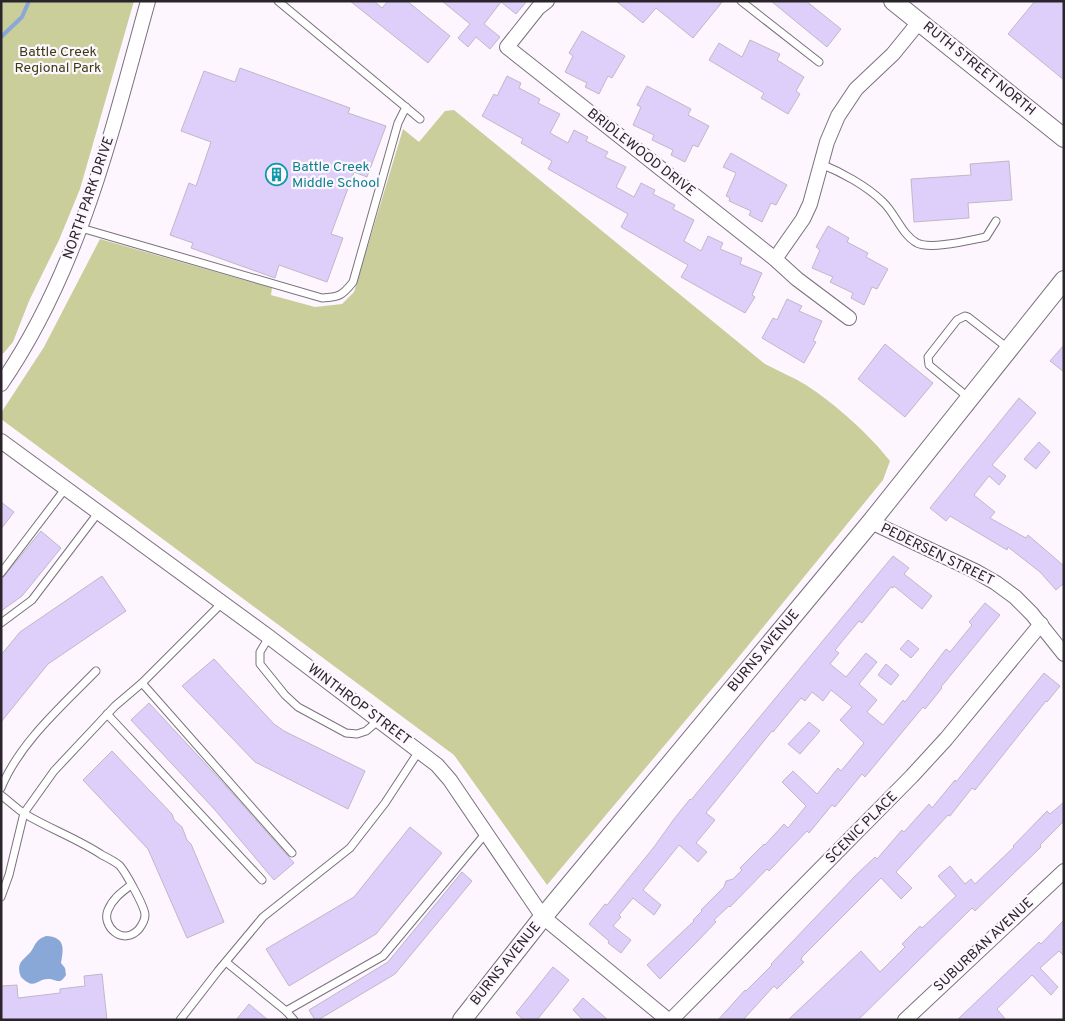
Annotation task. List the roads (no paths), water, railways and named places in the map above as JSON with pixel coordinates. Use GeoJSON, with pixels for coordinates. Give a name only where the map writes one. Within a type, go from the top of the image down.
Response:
{"type":"FeatureCollection","features":[{"type":"Feature","properties":{"kind":"street","name":"NORTH PARK DRIVE"},"geometry":{"type":"LineString","coordinates":[[1,384],[45,311],[81,228],[105,155],[148,1]]}},
{"type":"Feature","properties":{"kind":"street","name":"BRIDLEWOOD DRIVE"},"geometry":{"type":"LineString","coordinates":[[547,1],[538,8],[507,47],[775,259],[797,279],[849,318]]}},
{"type":"Feature","properties":{"kind":"street","name":"RUTH STREET NORTH"},"geometry":{"type":"LineString","coordinates":[[893,1],[1064,138]]}},
{"type":"Feature","properties":{"kind":"street"},"geometry":{"type":"LineString","coordinates":[[775,259],[803,219],[813,195],[820,164],[832,128],[845,103],[856,89],[893,54],[919,22]]}},
{"type":"Feature","properties":{"kind":"street","name":"BURNS AVENUE"},"geometry":{"type":"LineString","coordinates":[[462,1020],[543,917],[871,522],[1064,280]]}},
{"type":"Feature","properties":{"kind":"street","name":"WINTHROP STREET"},"geometry":{"type":"LineString","coordinates":[[1,441],[269,637],[437,765],[450,780],[543,917],[669,1020]]}},
{"type":"Feature","properties":{"kind":"street","name":"PEDERSEN STREET"},"geometry":{"type":"LineString","coordinates":[[871,522],[975,571],[996,583],[1015,597],[1041,624],[1064,654]]}},
{"type":"Feature","properties":{"kind":"street","name":"SCENIC PLACE"},"geometry":{"type":"LineString","coordinates":[[669,1020],[912,776],[946,739],[1041,624]]}},
{"type":"Feature","properties":{"kind":"street","name":"SUBURBAN AVENUE"},"geometry":{"type":"LineString","coordinates":[[905,1020],[1064,871]]}},
{"type":"Feature","properties":{"kind":"lane"},"geometry":{"type":"LineString","coordinates":[[278,1],[420,119]]}},
{"type":"Feature","properties":{"kind":"lane"},"geometry":{"type":"LineString","coordinates":[[741,1],[819,62]]}},
{"type":"Feature","properties":{"kind":"lane"},"geometry":{"type":"LineString","coordinates":[[81,228],[322,298],[337,297],[345,292],[353,282],[398,123],[406,107]]}},
{"type":"Feature","properties":{"kind":"lane"},"geometry":{"type":"LineString","coordinates":[[820,164],[841,172],[883,202],[909,236],[918,244],[944,246],[986,237],[996,221]]}},
{"type":"Feature","properties":{"kind":"lane"},"geometry":{"type":"LineString","coordinates":[[969,399],[929,365],[928,360],[928,357],[956,320],[965,316],[968,317],[1009,349]]}},
{"type":"Feature","properties":{"kind":"lane"},"geometry":{"type":"LineString","coordinates":[[1,573],[65,488]]}},
{"type":"Feature","properties":{"kind":"lane"},"geometry":{"type":"LineString","coordinates":[[1,623],[32,600],[98,513]]}},
{"type":"Feature","properties":{"kind":"lane"},"geometry":{"type":"LineString","coordinates":[[1,897],[5,874],[24,813],[54,771],[108,714],[222,604]]}},
{"type":"Feature","properties":{"kind":"lane"},"geometry":{"type":"LineString","coordinates":[[269,637],[260,652],[260,664],[285,695],[298,706],[346,733],[357,734],[366,731],[379,720]]}},
{"type":"Feature","properties":{"kind":"lane"},"geometry":{"type":"LineString","coordinates":[[1,788],[9,768],[47,721],[96,671]]}},
{"type":"Feature","properties":{"kind":"lane"},"geometry":{"type":"LineString","coordinates":[[142,683],[292,852]]}},
{"type":"Feature","properties":{"kind":"lane"},"geometry":{"type":"LineString","coordinates":[[108,714],[262,880]]}},
{"type":"Feature","properties":{"kind":"lane"},"geometry":{"type":"LineString","coordinates":[[180,1020],[263,917],[350,848],[385,803],[419,751]]}},
{"type":"Feature","properties":{"kind":"lane"},"geometry":{"type":"LineString","coordinates":[[1,795],[24,813],[86,845],[119,866],[131,885],[144,908],[145,917],[142,926],[134,935],[126,937],[119,935],[109,926],[107,911],[115,898],[131,885]]}},
{"type":"Feature","properties":{"kind":"lane"},"geometry":{"type":"LineString","coordinates":[[286,1011],[383,956],[486,833]]}},
{"type":"Feature","properties":{"kind":"lane"},"geometry":{"type":"LineString","coordinates":[[226,962],[286,1011],[294,1020]]}},
{"type":"Feature","properties":{"kind":"water"},"geometry":{"type":"Polygon","coordinates":[[[46,936],[57,939],[62,944],[61,963],[65,968],[66,975],[60,981],[44,979],[33,984],[29,983],[21,977],[19,972],[20,964],[37,942],[46,936]]]}},
{"type":"Feature","properties":{"kind":"waterway"},"geometry":{"type":"LineString","coordinates":[[1,37],[22,17],[29,1]]}},
{"type":"Feature","properties":{"kind":"place","name":"Battle Creek Middle School"},"geometry":{"type":"Point","coordinates":[276,175]}},
{"type":"Feature","properties":{"kind":"park label","name":"Battle Creek Regional Park"},"geometry":{"type":"Point","coordinates":[58,60]}}]}
